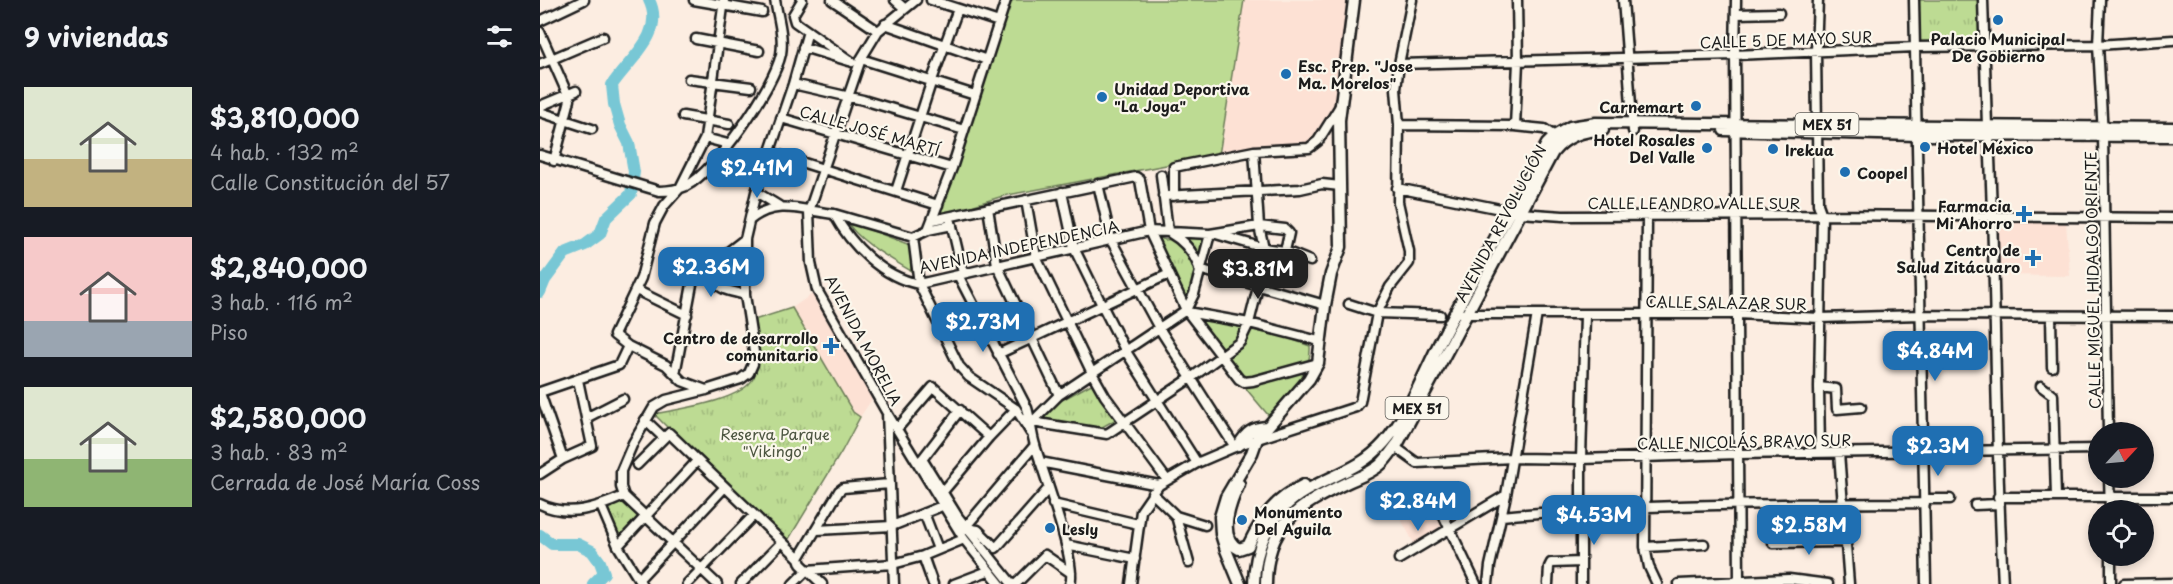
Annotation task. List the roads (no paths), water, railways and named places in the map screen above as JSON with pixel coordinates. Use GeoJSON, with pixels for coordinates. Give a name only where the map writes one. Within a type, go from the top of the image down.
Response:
{"type":"FeatureCollection","features":[{"type":"Feature","properties":{"kind":"main road"},"geometry":{"type":"LineString","coordinates":[[1354,0],[1339,120],[1341,247],[1331,274],[1319,341],[1318,363],[1310,379],[1257,439],[1226,520],[1232,543],[1239,549],[1248,546],[1259,525],[1281,498],[1358,459],[1370,456]]}},
{"type":"Feature","properties":{"kind":"main road","name":"AVENIDA REVOLUCIÓN"},"geometry":{"type":"LineString","coordinates":[[1249,581],[1259,545],[1276,515],[1299,495],[1361,464],[1389,437],[1402,417],[1455,314],[1559,139],[1586,131],[1632,127],[1988,130]]}},
{"type":"Feature","properties":{"kind":"main road","name":"MEX 51"},"geometry":{"type":"LineString","coordinates":[[1988,130],[2103,131],[2173,128]]}},
{"type":"Feature","properties":{"kind":"main road","name":"MEX 51"},"geometry":{"type":"LineString","coordinates":[[2103,131],[2173,136]]}},
{"type":"Feature","properties":{"kind":"main road","name":"AVENIDA REVOLUCIÓN"},"geometry":{"type":"LineString","coordinates":[[1266,584],[1268,558],[1274,539],[1293,513],[1319,496],[1372,471],[1395,447],[1468,314],[1515,212]]}},
{"type":"Feature","properties":{"kind":"main road"},"geometry":{"type":"LineString","coordinates":[[1237,446],[1254,428],[1266,427]]}},
{"type":"Feature","properties":{"kind":"main road"},"geometry":{"type":"LineString","coordinates":[[1249,581],[1226,550],[1221,534],[1220,517],[1229,490],[1252,453]]}},
{"type":"Feature","properties":{"kind":"main road"},"geometry":{"type":"LineString","coordinates":[[1235,492],[1226,508],[1224,529],[1226,542],[1249,581]]}},
{"type":"Feature","properties":{"kind":"street"},"geometry":{"type":"LineString","coordinates":[[540,21],[584,0]]}},
{"type":"Feature","properties":{"kind":"street"},"geometry":{"type":"LineString","coordinates":[[694,0],[723,3],[762,12]]}},
{"type":"Feature","properties":{"kind":"street"},"geometry":{"type":"LineString","coordinates":[[540,155],[647,188],[670,191],[687,186],[706,170],[748,119],[774,73],[781,55],[783,37],[776,0]]}},
{"type":"Feature","properties":{"kind":"street"},"geometry":{"type":"LineString","coordinates":[[802,0],[793,19],[857,62]]}},
{"type":"Feature","properties":{"kind":"street"},"geometry":{"type":"LineString","coordinates":[[832,0],[878,31]]}},
{"type":"Feature","properties":{"kind":"street"},"geometry":{"type":"LineString","coordinates":[[895,0],[904,8]]}},
{"type":"Feature","properties":{"kind":"street","name":"AVENIDA MORELIA"},"geometry":{"type":"LineString","coordinates":[[916,0],[878,31],[857,62],[810,212],[811,263],[817,290],[887,413],[941,495]]}},
{"type":"Feature","properties":{"kind":"street"},"geometry":{"type":"LineString","coordinates":[[931,0],[999,22]]}},
{"type":"Feature","properties":{"kind":"street"},"geometry":{"type":"LineString","coordinates":[[928,230],[952,168],[1006,0]]}},
{"type":"Feature","properties":{"kind":"street"},"geometry":{"type":"LineString","coordinates":[[1131,584],[1141,511],[1159,485],[1197,463],[1237,446],[1358,405],[1373,342],[1377,313],[1390,286],[1409,263],[1409,251],[1398,207],[1399,125],[1396,89],[1412,0]]}},
{"type":"Feature","properties":{"kind":"street"},"geometry":{"type":"LineString","coordinates":[[1515,126],[1518,62],[1517,0]]}},
{"type":"Feature","properties":{"kind":"street"},"geometry":{"type":"LineString","coordinates":[[1623,0],[1632,127]]}},
{"type":"Feature","properties":{"kind":"street"},"geometry":{"type":"LineString","coordinates":[[1736,0],[1739,580]]}},
{"type":"Feature","properties":{"kind":"street"},"geometry":{"type":"LineString","coordinates":[[1818,0],[1816,51],[1818,204],[1822,215],[1820,452]]}},
{"type":"Feature","properties":{"kind":"street"},"geometry":{"type":"LineString","coordinates":[[1914,0],[1926,584]]}},
{"type":"Feature","properties":{"kind":"street"},"geometry":{"type":"LineString","coordinates":[[1983,0],[1996,315],[1996,450],[2004,584]]}},
{"type":"Feature","properties":{"kind":"street","name":"CALLE MIGUEL HIDALGO ORIENTE"},"geometry":{"type":"LineString","coordinates":[[2100,0],[2098,45],[2103,131],[2108,422]]}},
{"type":"Feature","properties":{"kind":"street"},"geometry":{"type":"LineString","coordinates":[[706,390],[682,381],[666,365],[628,346],[614,335],[641,278],[655,223],[664,206],[680,188],[705,138],[723,3]]}},
{"type":"Feature","properties":{"kind":"street"},"geometry":{"type":"LineString","coordinates":[[896,191],[958,9]]}},
{"type":"Feature","properties":{"kind":"street"},"geometry":{"type":"LineString","coordinates":[[1737,14],[1779,13]]}},
{"type":"Feature","properties":{"kind":"street"},"geometry":{"type":"LineString","coordinates":[[885,24],[987,60]]}},
{"type":"Feature","properties":{"kind":"street"},"geometry":{"type":"LineString","coordinates":[[717,584],[624,496],[621,487],[621,471],[654,406],[666,400],[741,379],[749,373],[753,364],[754,352],[745,295],[745,239],[756,192],[793,84],[808,31]]}},
{"type":"Feature","properties":{"kind":"street"},"geometry":{"type":"LineString","coordinates":[[540,32],[552,59],[572,93],[554,161]]}},
{"type":"Feature","properties":{"kind":"street"},"geometry":{"type":"LineString","coordinates":[[540,64],[603,37]]}},
{"type":"Feature","properties":{"kind":"street"},"geometry":{"type":"LineString","coordinates":[[696,39],[759,51]]}},
{"type":"Feature","properties":{"kind":"street","name":"CALLE 5 DE MAYO SUR"},"geometry":{"type":"LineString","coordinates":[[1399,64],[1735,55],[1915,47],[2098,45],[2173,40]]}},
{"type":"Feature","properties":{"kind":"street"},"geometry":{"type":"LineString","coordinates":[[803,47],[932,80],[975,95]]}},
{"type":"Feature","properties":{"kind":"street"},"geometry":{"type":"LineString","coordinates":[[689,79],[751,87]]}},
{"type":"Feature","properties":{"kind":"street"},"geometry":{"type":"LineString","coordinates":[[793,84],[848,96],[964,130]]}},
{"type":"Feature","properties":{"kind":"street"},"geometry":{"type":"LineString","coordinates":[[540,106],[572,93]]}},
{"type":"Feature","properties":{"kind":"street"},"geometry":{"type":"LineString","coordinates":[[1174,196],[1174,167],[1254,151],[1304,149],[1313,146],[1341,106]]}},
{"type":"Feature","properties":{"kind":"street"},"geometry":{"type":"LineString","coordinates":[[540,112],[592,129]]}},
{"type":"Feature","properties":{"kind":"street"},"geometry":{"type":"LineString","coordinates":[[683,116],[729,124]]}},
{"type":"Feature","properties":{"kind":"street","name":"CALLE JOSÉ MARTÍ"},"geometry":{"type":"LineString","coordinates":[[781,118],[952,168]]}},
{"type":"Feature","properties":{"kind":"street"},"geometry":{"type":"LineString","coordinates":[[1399,125],[1515,126],[1544,129],[1559,139]]}},
{"type":"Feature","properties":{"kind":"street"},"geometry":{"type":"LineString","coordinates":[[705,138],[728,144]]}},
{"type":"Feature","properties":{"kind":"street"},"geometry":{"type":"LineString","coordinates":[[1032,422],[1107,434],[1240,342],[1249,323],[1264,248],[1259,226],[1254,151]]}},
{"type":"Feature","properties":{"kind":"street"},"geometry":{"type":"LineString","coordinates":[[769,152],[938,206]]}},
{"type":"Feature","properties":{"kind":"street"},"geometry":{"type":"LineString","coordinates":[[1161,175],[1168,231],[1181,239],[1196,257],[1200,269]]}},
{"type":"Feature","properties":{"kind":"street"},"geometry":{"type":"LineString","coordinates":[[756,192],[779,206],[834,214],[913,237],[988,208],[1136,177],[1140,180],[1149,231],[1187,311],[1220,356],[1244,382],[1318,363]]}},
{"type":"Feature","properties":{"kind":"street"},"geometry":{"type":"LineString","coordinates":[[1098,184],[1111,240],[1158,328],[1237,446]]}},
{"type":"Feature","properties":{"kind":"street"},"geometry":{"type":"LineString","coordinates":[[1163,196],[1300,189],[1322,184],[1340,186]]}},
{"type":"Feature","properties":{"kind":"street","name":"CALLE LEANDRO VALLE SUR"},"geometry":{"type":"LineString","coordinates":[[1397,188],[1515,212],[1563,216],[1822,215],[2173,218]]}},
{"type":"Feature","properties":{"kind":"street"},"geometry":{"type":"LineString","coordinates":[[1062,192],[1074,248],[1102,305],[1125,350],[1197,463]]}},
{"type":"Feature","properties":{"kind":"street"},"geometry":{"type":"LineString","coordinates":[[1026,200],[1036,257],[1092,373],[1105,396],[1167,480]]}},
{"type":"Feature","properties":{"kind":"street"},"geometry":{"type":"LineString","coordinates":[[750,220],[763,211],[779,206]]}},
{"type":"Feature","properties":{"kind":"street"},"geometry":{"type":"LineString","coordinates":[[988,208],[998,266],[1059,395]]}},
{"type":"Feature","properties":{"kind":"street","name":"AVENIDA INDEPENDENCIA"},"geometry":{"type":"LineString","coordinates":[[834,214],[856,245],[873,260],[907,282],[919,284],[1149,231],[1211,233]]}},
{"type":"Feature","properties":{"kind":"street"},"geometry":{"type":"LineString","coordinates":[[1647,215],[1646,547],[1649,567],[1657,584]]}},
{"type":"Feature","properties":{"kind":"street"},"geometry":{"type":"LineString","coordinates":[[933,220],[951,221]]}},
{"type":"Feature","properties":{"kind":"street"},"geometry":{"type":"LineString","coordinates":[[951,221],[960,274],[1032,422],[1034,441],[1066,545],[1071,573],[1070,584]]}},
{"type":"Feature","properties":{"kind":"street"},"geometry":{"type":"LineString","coordinates":[[1211,233],[1259,226],[1288,231],[1285,250]]}},
{"type":"Feature","properties":{"kind":"street"},"geometry":{"type":"LineString","coordinates":[[1211,233],[1264,248],[1285,250],[1310,261]]}},
{"type":"Feature","properties":{"kind":"street"},"geometry":{"type":"LineString","coordinates":[[1032,422],[1059,395],[1187,311],[1211,233]]}},
{"type":"Feature","properties":{"kind":"street"},"geometry":{"type":"LineString","coordinates":[[913,237],[919,284],[959,366],[969,377],[1016,409],[1034,441]]}},
{"type":"Feature","properties":{"kind":"street"},"geometry":{"type":"LineString","coordinates":[[675,375],[693,279],[745,239]]}},
{"type":"Feature","properties":{"kind":"street"},"geometry":{"type":"LineString","coordinates":[[710,266],[715,284],[745,295]]}},
{"type":"Feature","properties":{"kind":"street"},"geometry":{"type":"LineString","coordinates":[[1200,269],[1325,305]]}},
{"type":"Feature","properties":{"kind":"street"},"geometry":{"type":"LineString","coordinates":[[998,354],[1169,274]]}},
{"type":"Feature","properties":{"kind":"street"},"geometry":{"type":"LineString","coordinates":[[636,290],[687,315]]}},
{"type":"Feature","properties":{"kind":"street"},"geometry":{"type":"LineString","coordinates":[[1349,304],[1377,313],[1440,315]]}},
{"type":"Feature","properties":{"kind":"street"},"geometry":{"type":"LineString","coordinates":[[1187,311],[1249,323],[1319,341]]}},
{"type":"Feature","properties":{"kind":"street","name":"CALLE SALAZAR SUR"},"geometry":{"type":"LineString","coordinates":[[1455,314],[1738,314],[1820,318],[1920,315],[2173,316]]}},
{"type":"Feature","properties":{"kind":"street"},"geometry":{"type":"LineString","coordinates":[[1488,584],[1506,495],[1537,314]]}},
{"type":"Feature","properties":{"kind":"street"},"geometry":{"type":"LineString","coordinates":[[1581,584],[1581,459],[1585,315]]}},
{"type":"Feature","properties":{"kind":"street"},"geometry":{"type":"LineString","coordinates":[[2051,316],[2052,367]]}},
{"type":"Feature","properties":{"kind":"street"},"geometry":{"type":"LineString","coordinates":[[563,459],[540,392],[619,365],[628,346]]}},
{"type":"Feature","properties":{"kind":"street"},"geometry":{"type":"LineString","coordinates":[[540,474],[563,459],[592,446],[578,380]]}},
{"type":"Feature","properties":{"kind":"street"},"geometry":{"type":"LineString","coordinates":[[2041,386],[2053,395],[2056,497]]}},
{"type":"Feature","properties":{"kind":"street"},"geometry":{"type":"LineString","coordinates":[[897,429],[933,387],[989,437]]}},
{"type":"Feature","properties":{"kind":"street"},"geometry":{"type":"LineString","coordinates":[[1819,387],[1836,389],[1837,409],[1861,407]]}},
{"type":"Feature","properties":{"kind":"street"},"geometry":{"type":"LineString","coordinates":[[586,417],[622,399]]}},
{"type":"Feature","properties":{"kind":"street"},"geometry":{"type":"LineString","coordinates":[[1016,409],[989,437],[941,495],[942,506],[963,533],[1014,584],[1045,555],[1071,573]]}},
{"type":"Feature","properties":{"kind":"street"},"geometry":{"type":"LineString","coordinates":[[920,461],[960,410]]}},
{"type":"Feature","properties":{"kind":"street"},"geometry":{"type":"LineString","coordinates":[[887,413],[894,584]]}},
{"type":"Feature","properties":{"kind":"street"},"geometry":{"type":"LineString","coordinates":[[645,420],[664,438]]}},
{"type":"Feature","properties":{"kind":"street"},"geometry":{"type":"LineString","coordinates":[[638,465],[669,434],[799,558],[801,564],[822,584]]}},
{"type":"Feature","properties":{"kind":"street"},"geometry":{"type":"LineString","coordinates":[[793,584],[807,570],[893,564],[923,556],[938,549],[963,533],[1034,441]]}},
{"type":"Feature","properties":{"kind":"street","name":"CALLE NICOLÁS BRAVO SUR"},"geometry":{"type":"LineString","coordinates":[[1395,447],[1417,463],[1512,458],[1581,459],[1820,452],[2088,449]]}},
{"type":"Feature","properties":{"kind":"street"},"geometry":{"type":"LineString","coordinates":[[1839,453],[1849,584]]}},
{"type":"Feature","properties":{"kind":"street"},"geometry":{"type":"LineString","coordinates":[[618,546],[697,461]]}},
{"type":"Feature","properties":{"kind":"street"},"geometry":{"type":"LineString","coordinates":[[1040,462],[1159,485]]}},
{"type":"Feature","properties":{"kind":"street"},"geometry":{"type":"LineString","coordinates":[[799,558],[839,491],[843,488],[889,484]]}},
{"type":"Feature","properties":{"kind":"street"},"geometry":{"type":"LineString","coordinates":[[601,506],[618,546],[640,582],[724,488]]}},
{"type":"Feature","properties":{"kind":"street"},"geometry":{"type":"LineString","coordinates":[[2109,488],[2109,500]]}},
{"type":"Feature","properties":{"kind":"street"},"geometry":{"type":"LineString","coordinates":[[963,533],[978,530],[996,548],[1048,489]]}},
{"type":"Feature","properties":{"kind":"street"},"geometry":{"type":"LineString","coordinates":[[1152,493],[1176,516],[1205,525]]}},
{"type":"Feature","properties":{"kind":"street"},"geometry":{"type":"LineString","coordinates":[[941,495],[988,571],[1000,584]]}},
{"type":"Feature","properties":{"kind":"street"},"geometry":{"type":"LineString","coordinates":[[1399,559],[1506,495]]}},
{"type":"Feature","properties":{"kind":"street"},"geometry":{"type":"LineString","coordinates":[[540,504],[555,510],[584,510],[601,506],[624,496]]}},
{"type":"Feature","properties":{"kind":"street"},"geometry":{"type":"LineString","coordinates":[[1976,505],[2056,497],[2173,497]]}},
{"type":"Feature","properties":{"kind":"street"},"geometry":{"type":"LineString","coordinates":[[1435,498],[1476,584]]}},
{"type":"Feature","properties":{"kind":"street"},"geometry":{"type":"LineString","coordinates":[[1502,516],[1581,508],[1950,500]]}},
{"type":"Feature","properties":{"kind":"street"},"geometry":{"type":"LineString","coordinates":[[1053,504],[1138,524]]}},
{"type":"Feature","properties":{"kind":"street"},"geometry":{"type":"LineString","coordinates":[[817,530],[892,526],[942,506]]}},
{"type":"Feature","properties":{"kind":"street"},"geometry":{"type":"LineString","coordinates":[[924,513],[938,549]]}},
{"type":"Feature","properties":{"kind":"street"},"geometry":{"type":"LineString","coordinates":[[687,584],[754,515]]}},
{"type":"Feature","properties":{"kind":"street"},"geometry":{"type":"LineString","coordinates":[[1176,516],[1189,563]]}},
{"type":"Feature","properties":{"kind":"street"},"geometry":{"type":"LineString","coordinates":[[741,584],[782,542]]}},
{"type":"Feature","properties":{"kind":"street"},"geometry":{"type":"LineString","coordinates":[[1773,543],[1845,542]]}},
{"type":"Feature","properties":{"kind":"street"},"geometry":{"type":"LineString","coordinates":[[1646,547],[1704,544]]}},
{"type":"Feature","properties":{"kind":"street"},"geometry":{"type":"LineString","coordinates":[[1066,545],[1135,559]]}},
{"type":"Feature","properties":{"kind":"street"},"geometry":{"type":"LineString","coordinates":[[923,556],[933,584]]}},
{"type":"Feature","properties":{"kind":"street"},"geometry":{"type":"LineString","coordinates":[[1548,584],[1551,563],[1581,562]]}},
{"type":"Feature","properties":{"kind":"street"},"geometry":{"type":"LineString","coordinates":[[2111,566],[2112,584]]}},
{"type":"Feature","properties":{"kind":"street"},"geometry":{"type":"LineString","coordinates":[[954,584],[988,571]]}},
{"type":"Feature","properties":{"kind":"street"},"geometry":{"type":"LineString","coordinates":[[1679,584],[1790,579],[1828,584]]}},
{"type":"Feature","properties":{"kind":"street"},"geometry":{"type":"LineString","coordinates":[[2124,584],[2173,583]]}},
{"type":"Feature","properties":{"kind":"waterway"},"geometry":{"type":"LineString","coordinates":[[540,292],[545,280],[565,253],[585,245],[600,234],[606,218],[631,194],[634,172],[629,143],[620,125],[612,85],[649,35],[653,24],[653,12],[649,0]]}},
{"type":"Feature","properties":{"kind":"waterway"},"geometry":{"type":"LineString","coordinates":[[540,535],[552,544],[578,544],[592,551],[604,573],[593,584]]}},
{"type":"Feature","properties":{"kind":"place","name":"Palacio Municipal De Gobierno"},"geometry":{"type":"Point","coordinates":[1998,20]}},
{"type":"Feature","properties":{"kind":"place","name":"Esc. Prep. \"Jose Ma. Morelos\""},"geometry":{"type":"Point","coordinates":[1286,74]}},
{"type":"Feature","properties":{"kind":"place","name":"Unidad Deportiva \"La Joya\""},"geometry":{"type":"Point","coordinates":[1102,97]}},
{"type":"Feature","properties":{"kind":"place","name":"Carnemart"},"geometry":{"type":"Point","coordinates":[1696,106]}},
{"type":"Feature","properties":{"kind":"place","name":"Hotel México"},"geometry":{"type":"Point","coordinates":[1925,147]}},
{"type":"Feature","properties":{"kind":"place","name":"Hotel Rosales Del Valle"},"geometry":{"type":"Point","coordinates":[1707,148]}},
{"type":"Feature","properties":{"kind":"place","name":"Irekua"},"geometry":{"type":"Point","coordinates":[1773,149]}},
{"type":"Feature","properties":{"kind":"place","name":"Coopel"},"geometry":{"type":"Point","coordinates":[1845,172]}},
{"type":"Feature","properties":{"kind":"place","name":"Farmacia Mi Ahorro"},"geometry":{"type":"Point","coordinates":[2024,214]}},
{"type":"Feature","properties":{"kind":"place","name":"Centro de Salud Zitácuaro"},"geometry":{"type":"Point","coordinates":[2033,258]}},
{"type":"Feature","properties":{"kind":"place","name":"Centro de desarrollo comunitario"},"geometry":{"type":"Point","coordinates":[831,346]}},
{"type":"Feature","properties":{"kind":"place","name":"Monumento Del Aguila"},"geometry":{"type":"Point","coordinates":[1242,520]}},
{"type":"Feature","properties":{"kind":"place","name":"Lesly"},"geometry":{"type":"Point","coordinates":[1050,528]}},
{"type":"Feature","properties":{"kind":"park label","name":"Reserva Parque \"Vikingo\""},"geometry":{"type":"Point","coordinates":[775,442]}}]}
